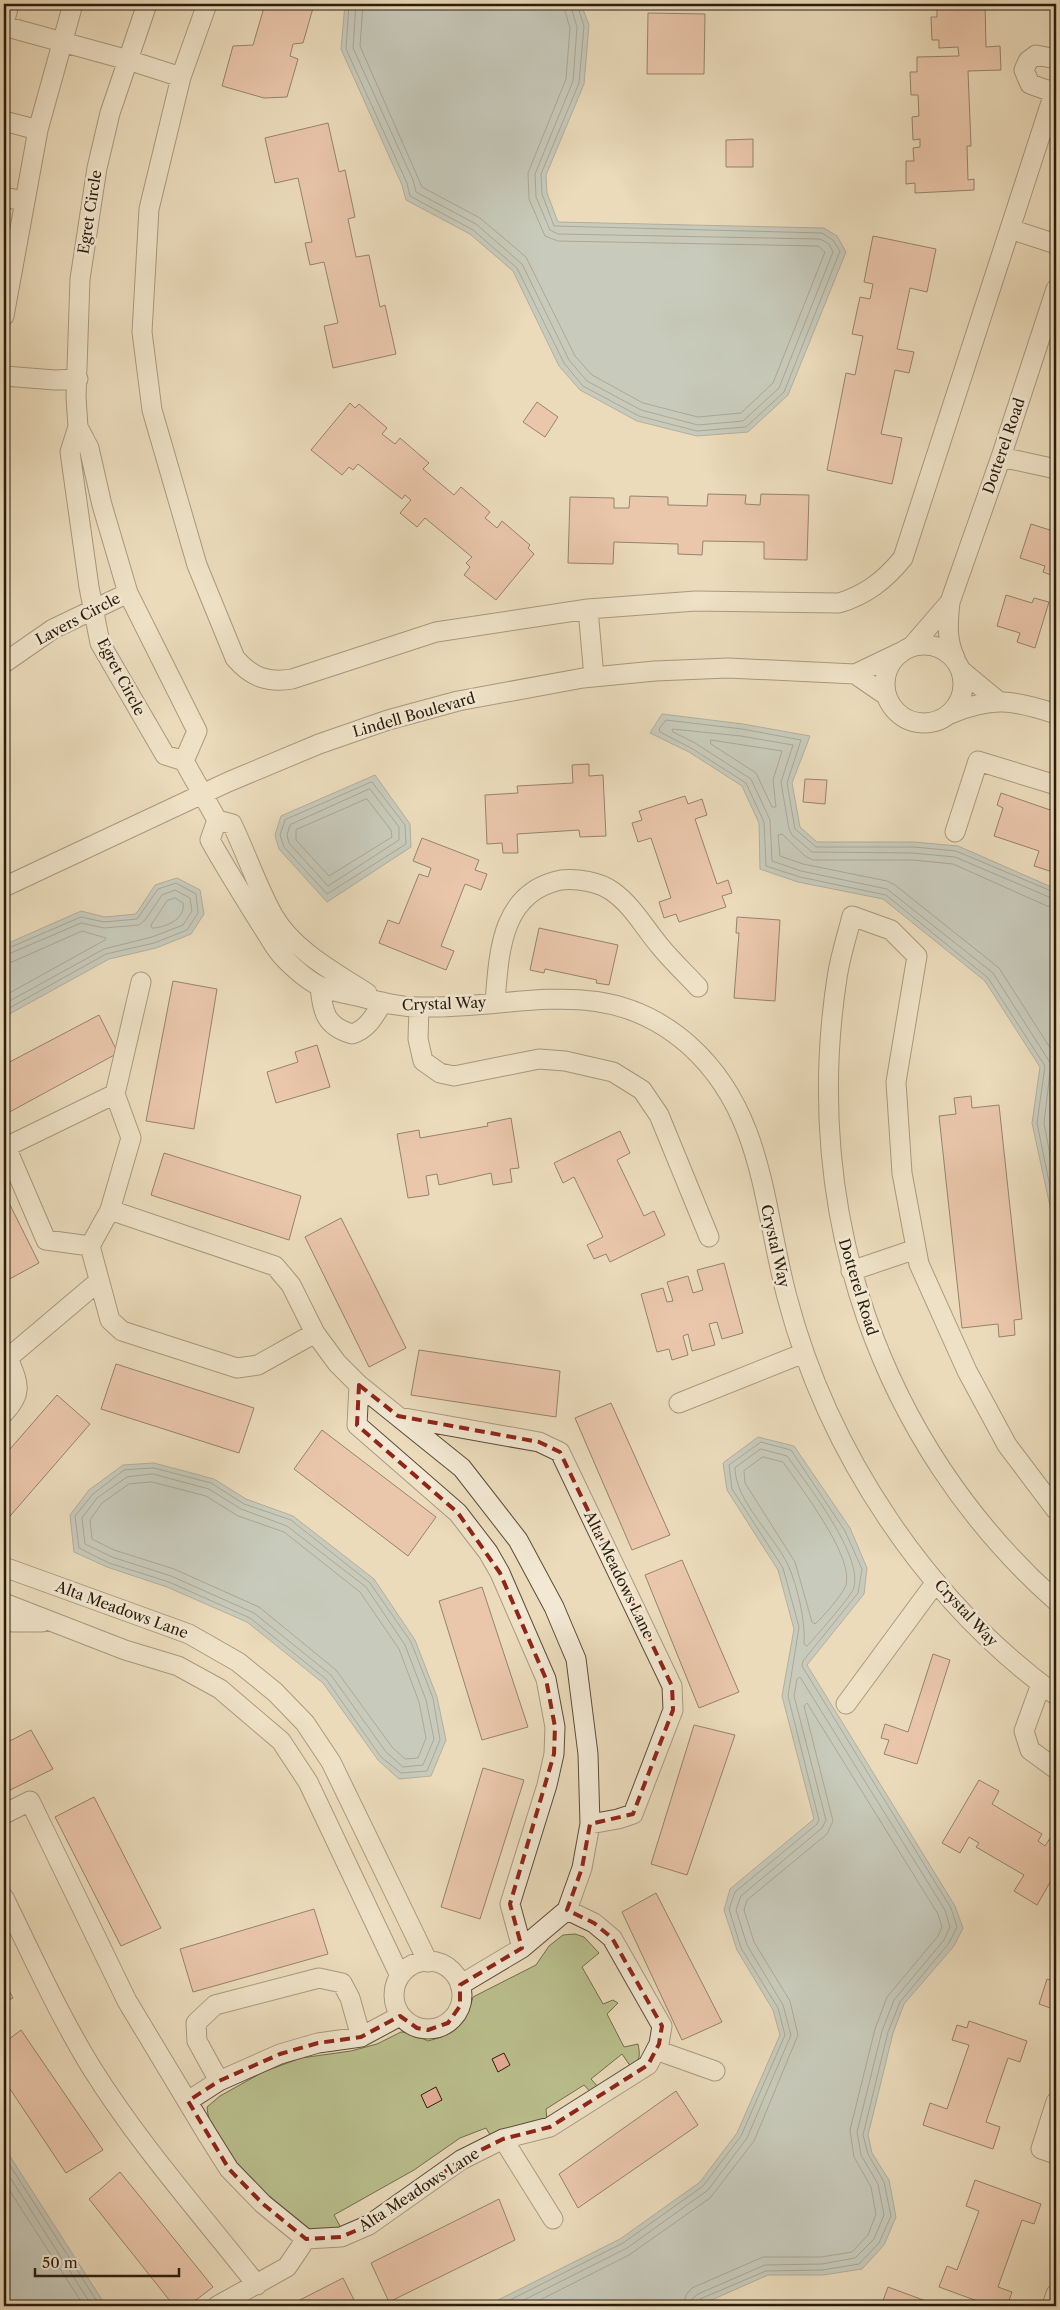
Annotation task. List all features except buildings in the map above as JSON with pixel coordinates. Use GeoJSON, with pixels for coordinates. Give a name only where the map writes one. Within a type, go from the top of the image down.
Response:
{"type":"FeatureCollection","features":[{"type":"Feature","properties":{"kind":"street"},"geometry":{"type":"LineString","coordinates":[[4,316],[38,130],[73,4]]}},
{"type":"Feature","properties":{"kind":"street","name":"Egret Circle"},"geometry":{"type":"LineString","coordinates":[[78,427],[89,448],[102,505],[128,593],[197,731],[184,761],[165,755],[100,643],[93,610],[70,452],[78,427],[76,397],[80,298],[85,241],[97,168],[110,113],[147,4]]}},
{"type":"Feature","properties":{"kind":"street"},"geometry":{"type":"LineString","coordinates":[[207,4],[180,78],[149,209],[142,332],[152,410],[197,564],[234,658],[245,670],[260,678],[276,682],[292,679],[436,632],[588,609],[696,601],[838,603],[858,598],[890,574],[903,558],[1055,90],[1030,84],[1024,70],[1028,61],[1036,55],[1056,59]]}},
{"type":"Feature","properties":{"kind":"street"},"geometry":{"type":"LineString","coordinates":[[5,18],[62,42],[128,60],[180,78]]}},
{"type":"Feature","properties":{"kind":"street"},"geometry":{"type":"LineString","coordinates":[[4,121],[38,130]]}},
{"type":"Feature","properties":{"kind":"street"},"geometry":{"type":"LineString","coordinates":[[4,197],[24,201]]}},
{"type":"Feature","properties":{"kind":"street"},"geometry":{"type":"LineString","coordinates":[[1010,229],[1056,244]]}},
{"type":"Feature","properties":{"kind":"street","name":"Dotterel Road"},"geometry":{"type":"LineString","coordinates":[[958,665],[950,648],[947,627],[950,602],[1001,457],[1056,289]]}},
{"type":"Feature","properties":{"kind":"street"},"geometry":{"type":"LineString","coordinates":[[4,376],[55,380],[78,379]]}},
{"type":"Feature","properties":{"kind":"street"},"geometry":{"type":"LineString","coordinates":[[1001,457],[1056,469]]}},
{"type":"Feature","properties":{"kind":"street","name":"Lavers Circle"},"geometry":{"type":"LineString","coordinates":[[4,663],[53,629],[128,593]]}},
{"type":"Feature","properties":{"kind":"street","name":"Dotterel Road"},"geometry":{"type":"LineString","coordinates":[[906,650],[950,602]]}},
{"type":"Feature","properties":{"kind":"street"},"geometry":{"type":"LineString","coordinates":[[588,609],[594,677]]}},
{"type":"Feature","properties":{"kind":"street"},"geometry":{"type":"LineString","coordinates":[[997,700],[942,648],[928,644],[906,650],[889,666],[885,680],[887,696],[894,710],[906,719],[921,723],[936,722],[972,704],[997,700],[1056,714]]}},
{"type":"Feature","properties":{"kind":"street","name":"Lindell Boulevard"},"geometry":{"type":"LineString","coordinates":[[4,888],[204,794],[319,744],[388,720],[485,695],[594,677],[655,670],[728,668],[855,674],[906,650]]}},
{"type":"Feature","properties":{"kind":"street"},"geometry":{"type":"LineString","coordinates":[[950,714],[960,702],[964,687],[958,665]]}},
{"type":"Feature","properties":{"kind":"street"},"geometry":{"type":"LineString","coordinates":[[855,674],[887,696]]}},
{"type":"Feature","properties":{"kind":"street"},"geometry":{"type":"LineString","coordinates":[[184,761],[204,794]]}},
{"type":"Feature","properties":{"kind":"street"},"geometry":{"type":"LineString","coordinates":[[955,832],[978,761],[1056,785]]}},
{"type":"Feature","properties":{"kind":"street","name":"Crystal Way"},"geometry":{"type":"LineString","coordinates":[[204,794],[217,820],[210,840],[226,870],[282,957],[320,987],[383,1002],[418,1007],[570,998],[614,1005],[663,1026],[687,1044],[709,1065],[727,1088],[742,1114],[752,1143],[787,1298],[804,1353],[826,1406],[866,1483],[889,1520],[936,1582],[997,1646],[1056,1695]]}},
{"type":"Feature","properties":{"kind":"street","name":"Crystal Way"},"geometry":{"type":"LineString","coordinates":[[217,820],[232,824],[273,916],[294,941],[327,968],[383,1002]]}},
{"type":"Feature","properties":{"kind":"street"},"geometry":{"type":"LineString","coordinates":[[495,1002],[500,950],[505,929],[516,908],[532,892],[549,883],[570,879],[593,883],[611,890],[630,908],[659,945],[698,987]]}},
{"type":"Feature","properties":{"kind":"street","name":"Dotterel Road"},"geometry":{"type":"LineString","coordinates":[[916,1249],[902,1173],[896,1082],[916,956],[891,930],[852,916],[837,977],[828,1059],[828,1121],[834,1189],[851,1271],[862,1310],[882,1361],[906,1411],[934,1458],[965,1504],[1000,1546],[1056,1601]]}},
{"type":"Feature","properties":{"kind":"street"},"geometry":{"type":"LineString","coordinates":[[141,982],[115,1094],[131,1138],[110,1210],[90,1246],[110,1320],[122,1331],[236,1368],[258,1366],[315,1333]]}},
{"type":"Feature","properties":{"kind":"street","name":"Crystal Way"},"geometry":{"type":"LineString","coordinates":[[320,987],[323,1011],[332,1024],[352,1034],[361,1031],[370,1023],[383,1002]]}},
{"type":"Feature","properties":{"kind":"street"},"geometry":{"type":"LineString","coordinates":[[418,1007],[418,1039],[423,1061],[440,1073],[454,1076],[539,1059],[565,1060],[613,1072],[642,1090],[659,1115],[709,1237]]}},
{"type":"Feature","properties":{"kind":"street"},"geometry":{"type":"LineString","coordinates":[[90,1246],[46,1240],[6,1147],[115,1094]]}},
{"type":"Feature","properties":{"kind":"street","name":"Alta Meadows Lane"},"geometry":{"type":"LineString","coordinates":[[110,1210],[275,1266],[291,1285],[315,1333],[337,1363],[359,1384],[462,1468],[518,1540],[554,1607],[576,1659],[588,1754],[590,1824],[582,1868],[566,1910],[522,1948],[460,1985]]}},
{"type":"Feature","properties":{"kind":"street"},"geometry":{"type":"LineString","coordinates":[[851,1271],[916,1249],[919,1264],[967,1370],[1007,1445],[1056,1510]]}},
{"type":"Feature","properties":{"kind":"street"},"geometry":{"type":"LineString","coordinates":[[4,1414],[15,1401],[18,1383],[6,1357],[99,1282]]}},
{"type":"Feature","properties":{"kind":"street"},"geometry":{"type":"LineString","coordinates":[[679,1403],[804,1353]]}},
{"type":"Feature","properties":{"kind":"street"},"geometry":{"type":"LineString","coordinates":[[359,1384],[356,1425],[458,1513],[488,1552],[500,1573],[546,1679],[555,1727],[554,1754],[547,1785],[510,1904],[522,1948]]}},
{"type":"Feature","properties":{"kind":"street","name":"Alta Meadows Lane"},"geometry":{"type":"LineString","coordinates":[[398,1416],[539,1442],[560,1452],[672,1686],[673,1710],[633,1814],[590,1824]]}},
{"type":"Feature","properties":{"kind":"street","name":"Alta Meadows Lane"},"geometry":{"type":"LineString","coordinates":[[4,1566],[189,1634],[238,1662],[275,1692],[305,1723],[331,1762],[428,1962]]}},
{"type":"Feature","properties":{"kind":"street"},"geometry":{"type":"LineString","coordinates":[[846,1704],[936,1582]]}},
{"type":"Feature","properties":{"kind":"street"},"geometry":{"type":"LineString","coordinates":[[4,1603],[125,1650],[178,1666],[220,1688],[282,1741],[308,1782],[400,1976]]}},
{"type":"Feature","properties":{"kind":"street"},"geometry":{"type":"LineString","coordinates":[[4,1619],[13,1622],[53,1622]]}},
{"type":"Feature","properties":{"kind":"street"},"geometry":{"type":"LineString","coordinates":[[1041,1684],[1024,1731],[1030,1750],[1056,1769]]}},
{"type":"Feature","properties":{"kind":"street"},"geometry":{"type":"LineString","coordinates":[[4,1814],[30,1801],[127,2001],[229,2169],[263,2204],[306,2239],[287,2267],[258,2285],[217,2306]]}},
{"type":"Feature","properties":{"kind":"street"},"geometry":{"type":"LineString","coordinates":[[4,1898],[53,1998],[92,2067],[133,2128],[258,2285]]}},
{"type":"Feature","properties":{"kind":"street","name":"Alta Meadows Lane"},"geometry":{"type":"LineString","coordinates":[[306,2239],[341,2237],[369,2225],[461,2160],[503,2139],[550,2127],[648,2065],[659,2044],[662,2026],[612,1938],[594,1923],[566,1910]]}},
{"type":"Feature","properties":{"kind":"street"},"geometry":{"type":"LineString","coordinates":[[428,1962],[448,1968],[460,1985],[460,2006],[448,2023],[438,2028],[423,2029],[408,2023],[400,2016],[394,1996],[400,1976],[408,1968],[428,1962]]}},
{"type":"Feature","properties":{"kind":"street"},"geometry":{"type":"LineString","coordinates":[[219,2081],[197,2042],[196,2023],[215,2005],[319,1978],[342,1983],[350,1998],[361,2037]]}},
{"type":"Feature","properties":{"kind":"street"},"geometry":{"type":"LineString","coordinates":[[188,2101],[219,2081],[289,2051],[318,2043],[361,2037],[400,2016]]}},
{"type":"Feature","properties":{"kind":"street"},"geometry":{"type":"LineString","coordinates":[[656,2050],[715,2071]]}},
{"type":"Feature","properties":{"kind":"street"},"geometry":{"type":"LineString","coordinates":[[1056,2102],[1042,2149],[1056,2154]]}},
{"type":"Feature","properties":{"kind":"street"},"geometry":{"type":"LineString","coordinates":[[503,2139],[553,2219]]}},
{"type":"Feature","properties":{"kind":"street"},"geometry":{"type":"LineString","coordinates":[[1052,2306],[1056,2294]]}},
{"type":"Feature","properties":{"kind":"highlighted area"},"geometry":{"type":"Polygon","coordinates":[[[359,1385],[398,1416],[539,1442],[560,1452],[672,1686],[673,1710],[633,1814],[590,1824],[582,1868],[567,1910],[594,1923],[612,1938],[662,2026],[659,2044],[648,2065],[550,2127],[503,2139],[461,2160],[369,2225],[341,2237],[306,2239],[263,2204],[229,2169],[188,2101],[219,2081],[280,2054],[318,2043],[361,2037],[400,2016],[417,2028],[428,2030],[448,2023],[460,2006],[460,1985],[522,1948],[510,1904],[554,1754],[555,1727],[546,1679],[500,1573],[458,1513],[357,1425],[359,1385]]]}},
{"type":"Feature","properties":{"kind":"green space"},"geometry":{"type":"Polygon","coordinates":[[[575,1934],[584,1937],[599,1953],[582,1967],[603,2004],[613,2000],[618,2003],[607,2014],[624,2047],[638,2044],[639,2057],[631,2067],[622,2054],[591,2079],[600,2089],[593,2095],[584,2085],[546,2109],[547,2121],[492,2138],[486,2128],[460,2138],[414,2170],[334,2215],[341,2228],[310,2231],[266,2200],[229,2157],[214,2132],[207,2107],[220,2096],[263,2072],[301,2058],[351,2051],[377,2044],[401,2032],[411,2033],[428,2041],[445,2035],[463,2021],[473,1997],[536,1965],[549,1946],[563,1935],[575,1934]]]}},
{"type":"Feature","properties":{"kind":"water"},"geometry":{"type":"Polygon","coordinates":[[[345,4],[581,4],[589,25],[584,84],[546,175],[547,193],[558,222],[824,228],[837,236],[846,252],[788,395],[748,432],[697,436],[637,421],[580,390],[559,366],[513,271],[470,234],[406,200],[402,185],[341,49],[345,4]]]}},
{"type":"Feature","properties":{"kind":"water"},"geometry":{"type":"Polygon","coordinates":[[[662,714],[743,724],[810,736],[792,783],[800,827],[817,842],[914,842],[958,846],[1056,889],[1056,1234],[1032,1123],[1040,1067],[985,981],[883,899],[798,882],[760,869],[759,823],[742,786],[689,752],[650,733],[662,714]]]}},
{"type":"Feature","properties":{"kind":"water"},"geometry":{"type":"Polygon","coordinates":[[[375,775],[410,824],[411,847],[327,902],[279,849],[275,835],[281,816],[375,775]]]}},
{"type":"Feature","properties":{"kind":"water"},"geometry":{"type":"Polygon","coordinates":[[[177,878],[200,890],[204,914],[191,934],[156,948],[109,959],[4,1017],[4,945],[81,911],[105,917],[136,914],[155,885],[177,878]]]}},
{"type":"Feature","properties":{"kind":"water"},"geometry":{"type":"Polygon","coordinates":[[[758,1437],[794,1446],[850,1528],[867,1568],[864,1594],[807,1665],[955,1906],[963,1928],[954,1946],[904,2004],[893,2033],[868,2135],[872,2153],[889,2180],[896,2217],[884,2245],[862,2269],[823,2275],[768,2275],[698,2306],[486,2306],[620,2239],[700,2182],[737,2133],[780,2035],[773,2010],[737,1950],[724,1910],[730,1889],[814,1819],[782,1696],[794,1629],[778,1570],[727,1490],[723,1463],[758,1437]]]}},
{"type":"Feature","properties":{"kind":"water"},"geometry":{"type":"Polygon","coordinates":[[[154,1463],[214,1479],[246,1499],[293,1516],[374,1579],[415,1640],[437,1697],[446,1740],[431,1776],[399,1779],[378,1760],[323,1683],[247,1622],[167,1587],[107,1567],[74,1552],[70,1515],[89,1490],[123,1465],[154,1463]]]}},
{"type":"Feature","properties":{"kind":"water"},"geometry":{"type":"Polygon","coordinates":[[[4,2147],[106,2306],[4,2306],[4,2147]]]}}]}
